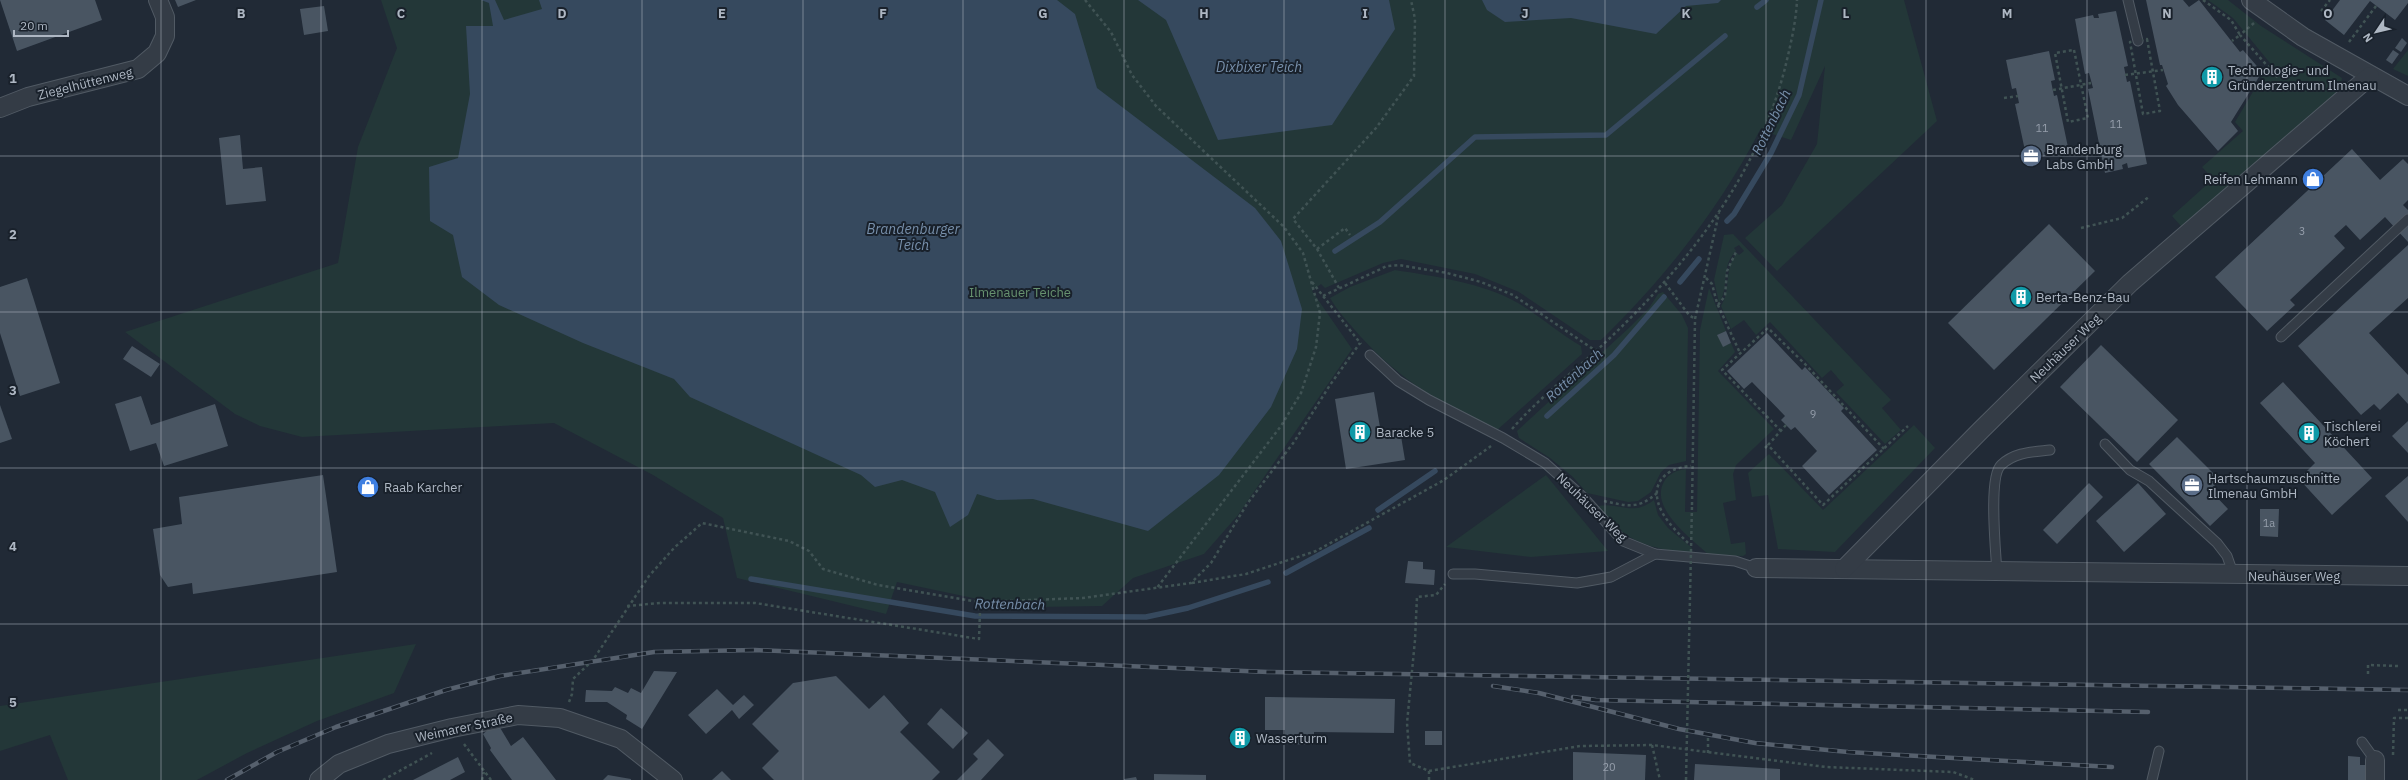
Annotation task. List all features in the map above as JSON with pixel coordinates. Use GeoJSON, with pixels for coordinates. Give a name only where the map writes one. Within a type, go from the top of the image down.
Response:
{"type":"FeatureCollection","features":[{"type":"Feature","properties":{"kind":"street","name":"Ziegelhüttenweg"},"geometry":{"type":"LineString","coordinates":[[0,108],[28,97],[138,69],[157,53],[166,36],[165,17],[158,0]]}},
{"type":"Feature","properties":{"kind":"street"},"geometry":{"type":"LineString","coordinates":[[2251,0],[2303,37],[2408,96]]}},
{"type":"Feature","properties":{"kind":"street","name":"Neuhäuser Weg"},"geometry":{"type":"LineString","coordinates":[[1844,569],[1980,431],[2130,283],[2370,76]]}},
{"type":"Feature","properties":{"kind":"street","name":"Neuhäuser Weg"},"geometry":{"type":"LineString","coordinates":[[1756,568],[2234,576],[2408,576]]}},
{"type":"Feature","properties":{"kind":"street","name":"Weimarer Straße"},"geometry":{"type":"LineString","coordinates":[[319,780],[339,764],[388,744],[452,728],[518,715],[560,718],[621,739],[673,780]]}},
{"type":"Feature","properties":{"kind":"street"},"geometry":{"type":"LineString","coordinates":[[2375,760],[2375,780]]}},
{"type":"Feature","properties":{"kind":"lane"},"geometry":{"type":"LineString","coordinates":[[2128,0],[2138,41]]}},
{"type":"Feature","properties":{"kind":"lane"},"geometry":{"type":"LineString","coordinates":[[2281,337],[2408,219]]}},
{"type":"Feature","properties":{"kind":"lane","name":"Neuhäuser Weg"},"geometry":{"type":"LineString","coordinates":[[1370,355],[1398,381],[1429,400],[1503,438],[1545,462],[1582,496],[1623,541],[1655,554],[1735,561],[1756,568]]}},
{"type":"Feature","properties":{"kind":"lane"},"geometry":{"type":"LineString","coordinates":[[2105,444],[2130,470],[2149,481],[2217,543],[2228,556],[2234,576]]}},
{"type":"Feature","properties":{"kind":"lane"},"geometry":{"type":"LineString","coordinates":[[1997,573],[1993,485],[1999,466],[2018,454],[2050,450]]}},
{"type":"Feature","properties":{"kind":"lane"},"geometry":{"type":"LineString","coordinates":[[1453,574],[1475,574],[1576,583],[1611,577],[1655,554]]}},
{"type":"Feature","properties":{"kind":"lane"},"geometry":{"type":"LineString","coordinates":[[2362,742],[2375,760]]}},
{"type":"Feature","properties":{"kind":"lane"},"geometry":{"type":"LineString","coordinates":[[2152,780],[2159,751]]}},
{"type":"Feature","properties":{"kind":"path"},"geometry":{"type":"LineString","coordinates":[[1085,0],[1112,32],[1132,75],[1156,106],[1284,227],[1303,253],[1320,313],[1316,347],[1301,393],[1281,426],[1156,589]]}},
{"type":"Feature","properties":{"kind":"path"},"geometry":{"type":"LineString","coordinates":[[1339,288],[1317,249],[1293,219],[1376,128],[1414,76],[1415,19],[1411,0]]}},
{"type":"Feature","properties":{"kind":"path"},"geometry":{"type":"LineString","coordinates":[[560,718],[572,694],[573,679],[593,660],[627,606],[674,548],[702,523],[789,541],[809,552],[823,569],[878,585],[978,602],[1083,598],[1156,589],[1246,574],[1316,551],[1444,480],[1503,438],[1523,416],[1596,350],[1664,283],[1697,244],[1750,162],[1777,99],[1788,54],[1797,0]]}},
{"type":"Feature","properties":{"kind":"path"},"geometry":{"type":"LineString","coordinates":[[2204,0],[2231,20],[2240,35],[2279,79]]}},
{"type":"Feature","properties":{"kind":"path"},"geometry":{"type":"LineString","coordinates":[[2321,11],[2330,0]]}},
{"type":"Feature","properties":{"kind":"path"},"geometry":{"type":"LineString","coordinates":[[2338,58],[2376,6]]}},
{"type":"Feature","properties":{"kind":"path"},"geometry":{"type":"LineString","coordinates":[[2232,41],[2240,35]]}},
{"type":"Feature","properties":{"kind":"path"},"geometry":{"type":"LineString","coordinates":[[2148,39],[2153,71],[2160,111],[2143,114],[2130,42],[2148,39]]}},
{"type":"Feature","properties":{"kind":"path"},"geometry":{"type":"LineString","coordinates":[[2074,50],[2081,84],[2088,118],[2068,122],[2055,53],[2074,50]]}},
{"type":"Feature","properties":{"kind":"path"},"geometry":{"type":"LineString","coordinates":[[2125,75],[2163,70]]}},
{"type":"Feature","properties":{"kind":"path"},"geometry":{"type":"LineString","coordinates":[[2053,90],[2091,83]]}},
{"type":"Feature","properties":{"kind":"path"},"geometry":{"type":"LineString","coordinates":[[2004,98],[2018,96]]}},
{"type":"Feature","properties":{"kind":"path"},"geometry":{"type":"LineString","coordinates":[[2081,228],[2122,218],[2150,196]]}},
{"type":"Feature","properties":{"kind":"path"},"geometry":{"type":"LineString","coordinates":[[1686,780],[1695,319],[1706,277],[1719,210]]}},
{"type":"Feature","properties":{"kind":"path"},"geometry":{"type":"LineString","coordinates":[[1317,249],[1344,228],[1350,235]]}},
{"type":"Feature","properties":{"kind":"path"},"geometry":{"type":"LineString","coordinates":[[1718,306],[1725,296],[1727,271],[1736,252]]}},
{"type":"Feature","properties":{"kind":"path"},"geometry":{"type":"LineString","coordinates":[[1323,296],[1387,266],[1399,265],[1447,273],[1481,282],[1513,295],[1596,350]]}},
{"type":"Feature","properties":{"kind":"path"},"geometry":{"type":"LineString","coordinates":[[1706,277],[1712,284],[1718,306],[1740,353]]}},
{"type":"Feature","properties":{"kind":"path"},"geometry":{"type":"LineString","coordinates":[[1312,281],[1370,355]]}},
{"type":"Feature","properties":{"kind":"path"},"geometry":{"type":"LineString","coordinates":[[1664,283],[1689,315],[1695,319]]}},
{"type":"Feature","properties":{"kind":"path"},"geometry":{"type":"LineString","coordinates":[[1780,430],[1722,370],[1768,328],[1805,364],[1884,449]]}},
{"type":"Feature","properties":{"kind":"path"},"geometry":{"type":"LineString","coordinates":[[1190,583],[1211,563],[1247,504],[1294,442],[1330,385],[1360,343]]}},
{"type":"Feature","properties":{"kind":"path"},"geometry":{"type":"LineString","coordinates":[[1765,448],[1786,425]]}},
{"type":"Feature","properties":{"kind":"path"},"geometry":{"type":"LineString","coordinates":[[1768,445],[1823,505],[1908,426]]}},
{"type":"Feature","properties":{"kind":"path"},"geometry":{"type":"LineString","coordinates":[[1691,466],[1677,467],[1669,471],[1660,481],[1657,492],[1663,514],[1704,559]]}},
{"type":"Feature","properties":{"kind":"path"},"geometry":{"type":"LineString","coordinates":[[1582,496],[1629,506],[1640,505],[1657,492]]}},
{"type":"Feature","properties":{"kind":"path"},"geometry":{"type":"LineString","coordinates":[[1453,574],[1436,595],[1417,597],[1408,723],[1410,763],[1429,771],[1580,746],[1652,745],[1826,767],[1953,772],[1974,780]]}},
{"type":"Feature","properties":{"kind":"path"},"geometry":{"type":"LineString","coordinates":[[627,606],[660,603],[755,604],[979,639],[980,611],[978,602]]}},
{"type":"Feature","properties":{"kind":"path"},"geometry":{"type":"LineString","coordinates":[[2368,674],[2368,665],[2398,666]]}},
{"type":"Feature","properties":{"kind":"path"},"geometry":{"type":"LineString","coordinates":[[2398,710],[2408,710]]}},
{"type":"Feature","properties":{"kind":"path"},"geometry":{"type":"LineString","coordinates":[[2393,759],[2394,718],[2408,718]]}},
{"type":"Feature","properties":{"kind":"path"},"geometry":{"type":"LineString","coordinates":[[452,728],[491,780]]}},
{"type":"Feature","properties":{"kind":"path"},"geometry":{"type":"LineString","coordinates":[[1708,730],[1708,753]]}},
{"type":"Feature","properties":{"kind":"path"},"geometry":{"type":"LineString","coordinates":[[1652,745],[1660,780]]}},
{"type":"Feature","properties":{"kind":"path"},"geometry":{"type":"LineString","coordinates":[[383,780],[434,751]]}},
{"type":"Feature","properties":{"kind":"path"},"geometry":{"type":"LineString","coordinates":[[1429,771],[1429,780]]}},
{"type":"Feature","properties":{"kind":"path"},"geometry":{"type":"LineString","coordinates":[[482,780],[484,772]]}},
{"type":"Feature","properties":{"kind":"green space","name":"Ilmenauer Teiche"},"geometry":{"type":"Polygon","coordinates":[[[381,0],[1904,0],[1937,121],[1777,271],[1745,238],[1782,205],[1817,144],[1825,66],[1791,140],[1760,130],[1744,159],[1709,215],[1647,292],[1601,340],[1590,340],[1519,292],[1475,274],[1401,259],[1383,263],[1325,288],[1321,284],[1312,291],[1352,349],[1238,515],[1204,554],[1133,578],[1102,606],[1036,607],[992,602],[897,582],[886,614],[737,578],[723,518],[653,475],[554,423],[302,437],[260,426],[235,414],[125,332],[338,263],[358,147],[397,48],[381,0]]]}},
{"type":"Feature","properties":{"kind":"green space"},"geometry":{"type":"Polygon","coordinates":[[[2208,0],[2228,0],[2261,26],[2342,78],[2340,91],[2188,234],[2172,216],[2213,179],[2202,167],[2243,131],[2235,122],[2270,63],[2233,18],[2208,0]]]}},
{"type":"Feature","properties":{"kind":"green space"},"geometry":{"type":"Polygon","coordinates":[[[2408,50],[2408,76],[2393,69],[2408,50]]]}},
{"type":"Feature","properties":{"kind":"green space"},"geometry":{"type":"Polygon","coordinates":[[[1733,234],[1891,400],[1882,408],[1901,430],[1885,444],[1836,392],[1844,385],[1831,370],[1822,378],[1770,322],[1756,335],[1744,320],[1731,329],[1721,306],[1726,293],[1730,266],[1737,253],[1739,255],[1744,251],[1739,245],[1734,248],[1736,251],[1728,264],[1724,290],[1719,303],[1714,280],[1724,235],[1733,234]]]}},
{"type":"Feature","properties":{"kind":"green space"},"geometry":{"type":"Polygon","coordinates":[[[1395,270],[1458,281],[1505,296],[1526,308],[1581,346],[1582,354],[1496,431],[1457,411],[1407,379],[1391,366],[1360,336],[1340,313],[1330,298],[1350,287],[1395,270]]]}},
{"type":"Feature","properties":{"kind":"green space"},"geometry":{"type":"Polygon","coordinates":[[[1709,288],[1726,331],[1718,335],[1723,346],[1731,343],[1735,352],[1718,371],[1774,429],[1736,465],[1733,474],[1736,500],[1723,503],[1731,544],[1745,542],[1746,554],[1743,556],[1709,555],[1674,522],[1662,501],[1661,490],[1665,480],[1674,472],[1686,469],[1685,512],[1697,512],[1700,330],[1709,288]]]}},
{"type":"Feature","properties":{"kind":"green space"},"geometry":{"type":"Polygon","coordinates":[[[1663,292],[1682,315],[1688,328],[1686,461],[1669,465],[1661,472],[1651,492],[1638,501],[1628,502],[1587,493],[1573,477],[1550,458],[1519,438],[1517,431],[1631,326],[1649,308],[1658,294],[1663,292]]]}},
{"type":"Feature","properties":{"kind":"green space"},"geometry":{"type":"Polygon","coordinates":[[[1914,425],[1935,448],[1835,552],[1778,549],[1768,495],[1752,497],[1748,473],[1769,454],[1823,510],[1914,425]]]}},
{"type":"Feature","properties":{"kind":"green space"},"geometry":{"type":"Polygon","coordinates":[[[1546,475],[1608,551],[1531,557],[1446,547],[1546,475]]]}},
{"type":"Feature","properties":{"kind":"green space"},"geometry":{"type":"Polygon","coordinates":[[[1654,500],[1658,515],[1668,528],[1692,548],[1692,554],[1662,549],[1639,542],[1618,529],[1598,506],[1606,505],[1639,508],[1654,500]]]}},
{"type":"Feature","properties":{"kind":"green space"},"geometry":{"type":"Polygon","coordinates":[[[416,644],[394,693],[317,721],[247,753],[197,780],[68,780],[50,735],[0,751],[0,706],[416,644]]]}},
{"type":"Feature","properties":{"kind":"water","name":"Brandenburger Teich"},"geometry":{"type":"Polygon","coordinates":[[[481,0],[495,0],[504,20],[542,9],[539,0],[1057,0],[1075,14],[1097,88],[1255,208],[1281,241],[1302,309],[1297,349],[1271,407],[1219,475],[1148,531],[1033,499],[997,500],[977,494],[968,515],[950,527],[935,492],[902,480],[875,487],[861,475],[690,397],[674,379],[583,343],[499,305],[462,277],[453,235],[430,221],[429,167],[458,158],[470,94],[466,26],[493,26],[489,3],[481,0]]]}},
{"type":"Feature","properties":{"kind":"water","name":"Dixbixer Teich"},"geometry":{"type":"Polygon","coordinates":[[[1138,0],[1389,0],[1395,29],[1332,125],[1218,140],[1166,20],[1138,0]]]}},
{"type":"Feature","properties":{"kind":"water"},"geometry":{"type":"Polygon","coordinates":[[[1482,0],[1721,0],[1718,3],[1686,6],[1656,34],[1571,18],[1505,22],[1487,10],[1482,0]]]}},
{"type":"Feature","properties":{"kind":"building"},"geometry":{"type":"Polygon","coordinates":[[[0,0],[95,0],[102,20],[17,51],[0,0]]]}},
{"type":"Feature","properties":{"kind":"building"},"geometry":{"type":"Polygon","coordinates":[[[175,0],[196,0],[178,7],[175,0]]]}},
{"type":"Feature","properties":{"kind":"building","name":"Technologie- und Gründerzentrum Ilmenau"},"geometry":{"type":"Polygon","coordinates":[[[2146,0],[2183,0],[2189,7],[2199,0],[2240,52],[2243,50],[2262,72],[2231,122],[2238,131],[2218,151],[2178,105],[2166,86],[2168,84],[2162,65],[2160,65],[2146,0]]]}},
{"type":"Feature","properties":{"kind":"building"},"geometry":{"type":"Polygon","coordinates":[[[2340,0],[2408,0],[2408,3],[2395,20],[2370,1],[2344,35],[2325,20],[2340,0]]]}},
{"type":"Feature","properties":{"kind":"building"},"geometry":{"type":"Polygon","coordinates":[[[324,6],[328,31],[304,35],[300,9],[324,6]]]}},
{"type":"Feature","properties":{"kind":"building"},"geometry":{"type":"Polygon","coordinates":[[[2116,11],[2128,66],[2124,67],[2127,82],[2130,81],[2147,164],[2128,168],[2127,163],[2122,165],[2123,169],[2105,173],[2088,89],[2093,88],[2089,73],[2085,74],[2075,19],[2093,15],[2094,18],[2099,18],[2098,14],[2116,11]]]}},
{"type":"Feature","properties":{"kind":"building"},"geometry":{"type":"Polygon","coordinates":[[[2402,38],[2407,43],[2401,52],[2395,48],[2402,38]]]}},
{"type":"Feature","properties":{"kind":"building"},"geometry":{"type":"Polygon","coordinates":[[[2393,50],[2399,54],[2392,64],[2386,60],[2393,50]]]}},
{"type":"Feature","properties":{"kind":"building"},"geometry":{"type":"Polygon","coordinates":[[[2049,51],[2055,80],[2051,81],[2054,96],[2057,95],[2069,152],[2050,156],[2049,151],[2044,152],[2045,156],[2027,160],[2015,104],[2019,103],[2016,88],[2012,89],[2006,60],[2049,51]]]}},
{"type":"Feature","properties":{"kind":"building"},"geometry":{"type":"Polygon","coordinates":[[[240,135],[243,169],[262,167],[266,201],[226,205],[219,138],[240,135]]]}},
{"type":"Feature","properties":{"kind":"building"},"geometry":{"type":"Polygon","coordinates":[[[2352,149],[2380,180],[2403,159],[2408,164],[2408,200],[2403,205],[2408,210],[2408,242],[2385,217],[2360,240],[2346,225],[2334,236],[2345,248],[2290,300],[2295,305],[2267,331],[2215,277],[2352,149]]]}},
{"type":"Feature","properties":{"kind":"building","name":"Berta-Benz-Bau"},"geometry":{"type":"Polygon","coordinates":[[[2049,224],[2095,271],[1994,370],[1948,323],[2049,224]]]}},
{"type":"Feature","properties":{"kind":"building"},"geometry":{"type":"Polygon","coordinates":[[[2408,245],[2408,298],[2369,333],[2408,375],[2408,404],[2398,393],[2380,410],[2374,404],[2361,415],[2298,346],[2408,245]]]}},
{"type":"Feature","properties":{"kind":"building"},"geometry":{"type":"Polygon","coordinates":[[[27,278],[60,383],[20,396],[0,333],[0,287],[27,278]]]}},
{"type":"Feature","properties":{"kind":"building"},"geometry":{"type":"Polygon","coordinates":[[[1726,331],[1731,343],[1723,347],[1717,335],[1726,331]]]}},
{"type":"Feature","properties":{"kind":"building"},"geometry":{"type":"Polygon","coordinates":[[[1767,333],[1802,370],[1805,367],[1844,408],[1841,411],[1877,450],[1829,495],[1802,466],[1817,451],[1795,427],[1791,430],[1781,420],[1785,416],[1752,382],[1744,389],[1727,371],[1767,333]]]}},
{"type":"Feature","properties":{"kind":"building"},"geometry":{"type":"Polygon","coordinates":[[[2101,345],[2178,420],[2137,462],[2060,387],[2101,345]]]}},
{"type":"Feature","properties":{"kind":"building"},"geometry":{"type":"Polygon","coordinates":[[[132,346],[160,364],[151,377],[123,359],[132,346]]]}},
{"type":"Feature","properties":{"kind":"building","name":"Tischlerei Köchert"},"geometry":{"type":"Polygon","coordinates":[[[2283,382],[2372,478],[2332,515],[2299,479],[2315,463],[2260,403],[2283,382]]]}},
{"type":"Feature","properties":{"kind":"building","name":"Baracke 5"},"geometry":{"type":"Polygon","coordinates":[[[1374,392],[1381,433],[1400,430],[1405,460],[1346,469],[1335,399],[1374,392]]]}},
{"type":"Feature","properties":{"kind":"building"},"geometry":{"type":"Polygon","coordinates":[[[141,396],[151,425],[215,404],[228,446],[164,466],[156,443],[130,451],[115,404],[141,396]]]}},
{"type":"Feature","properties":{"kind":"building"},"geometry":{"type":"Polygon","coordinates":[[[0,405],[12,439],[0,443],[0,405]]]}},
{"type":"Feature","properties":{"kind":"building"},"geometry":{"type":"Polygon","coordinates":[[[2408,421],[2408,453],[2392,436],[2408,421]]]}},
{"type":"Feature","properties":{"kind":"building","name":"Hartschaumzuschnitte Ilmenau GmbH"},"geometry":{"type":"Polygon","coordinates":[[[2177,437],[2220,480],[2210,490],[2228,509],[2210,526],[2149,464],[2177,437]]]}},
{"type":"Feature","properties":{"kind":"building"},"geometry":{"type":"Polygon","coordinates":[[[323,475],[337,572],[193,594],[192,583],[168,587],[160,575],[153,529],[182,524],[179,497],[323,475]]]}},
{"type":"Feature","properties":{"kind":"building"},"geometry":{"type":"Polygon","coordinates":[[[2408,476],[2408,522],[2385,496],[2408,476]]]}},
{"type":"Feature","properties":{"kind":"building"},"geometry":{"type":"Polygon","coordinates":[[[2089,483],[2103,497],[2057,544],[2043,530],[2089,483]]]}},
{"type":"Feature","properties":{"kind":"building"},"geometry":{"type":"Polygon","coordinates":[[[2138,483],[2166,514],[2124,552],[2096,521],[2138,483]]]}},
{"type":"Feature","properties":{"kind":"building"},"geometry":{"type":"Polygon","coordinates":[[[2260,509],[2279,509],[2278,537],[2260,536],[2260,509]]]}},
{"type":"Feature","properties":{"kind":"building"},"geometry":{"type":"Polygon","coordinates":[[[1408,561],[1423,562],[1423,569],[1435,570],[1434,585],[1405,583],[1408,561]]]}},
{"type":"Feature","properties":{"kind":"building"},"geometry":{"type":"Polygon","coordinates":[[[654,671],[677,672],[642,729],[626,719],[627,715],[607,702],[585,702],[586,690],[612,691],[615,687],[628,693],[631,688],[641,693],[654,671]]]}},
{"type":"Feature","properties":{"kind":"building"},"geometry":{"type":"Polygon","coordinates":[[[836,676],[869,709],[884,695],[909,723],[900,732],[940,772],[932,780],[774,780],[762,768],[779,751],[752,724],[793,683],[836,676]]]}},
{"type":"Feature","properties":{"kind":"building"},"geometry":{"type":"Polygon","coordinates":[[[717,689],[733,705],[744,695],[754,705],[739,719],[732,710],[706,734],[688,715],[717,689]]]}},
{"type":"Feature","properties":{"kind":"building"},"geometry":{"type":"Polygon","coordinates":[[[1265,697],[1395,699],[1394,733],[1314,732],[1314,745],[1285,744],[1285,730],[1265,730],[1265,697]]]}},
{"type":"Feature","properties":{"kind":"building"},"geometry":{"type":"Polygon","coordinates":[[[941,708],[968,733],[953,749],[927,724],[941,708]]]}},
{"type":"Feature","properties":{"kind":"building"},"geometry":{"type":"Polygon","coordinates":[[[499,726],[511,746],[523,737],[556,780],[512,780],[490,750],[491,748],[483,734],[490,728],[499,726]]]}},
{"type":"Feature","properties":{"kind":"building","name":"Wasserturm"},"geometry":{"type":"Polygon","coordinates":[[[1240,730],[1246,733],[1249,739],[1246,745],[1240,748],[1234,745],[1231,739],[1234,733],[1240,730]]]}},
{"type":"Feature","properties":{"kind":"building"},"geometry":{"type":"Polygon","coordinates":[[[1425,731],[1442,731],[1442,745],[1425,745],[1425,731]]]}},
{"type":"Feature","properties":{"kind":"building"},"geometry":{"type":"Polygon","coordinates":[[[988,739],[1004,755],[981,780],[957,780],[978,759],[973,754],[988,739]]]}},
{"type":"Feature","properties":{"kind":"building"},"geometry":{"type":"Polygon","coordinates":[[[1573,752],[1646,755],[1645,780],[1573,780],[1573,752]]]}},
{"type":"Feature","properties":{"kind":"building"},"geometry":{"type":"Polygon","coordinates":[[[2348,756],[2360,757],[2360,765],[2366,765],[2366,780],[2348,780],[2348,756]]]}},
{"type":"Feature","properties":{"kind":"building"},"geometry":{"type":"Polygon","coordinates":[[[458,757],[465,772],[450,780],[413,780],[458,757]]]}},
{"type":"Feature","properties":{"kind":"building"},"geometry":{"type":"Polygon","coordinates":[[[1695,764],[1780,769],[1780,780],[1694,780],[1695,764]]]}},
{"type":"Feature","properties":{"kind":"building"},"geometry":{"type":"Polygon","coordinates":[[[722,771],[731,780],[712,780],[722,771]]]}},
{"type":"Feature","properties":{"kind":"building"},"geometry":{"type":"Polygon","coordinates":[[[1154,774],[1206,775],[1206,780],[1154,780],[1154,774]]]}},
{"type":"Feature","properties":{"kind":"building"},"geometry":{"type":"Polygon","coordinates":[[[608,775],[631,779],[631,780],[603,780],[608,775]]]}},
{"type":"Feature","properties":{"kind":"building"},"geometry":{"type":"Polygon","coordinates":[[[1136,777],[1137,780],[1124,780],[1124,779],[1136,777]]]}},
{"type":"Feature","properties":{"kind":"waterway"},"geometry":{"type":"LineString","coordinates":[[1757,7],[1766,0]]}},
{"type":"Feature","properties":{"kind":"waterway","name":"Rottenbach"},"geometry":{"type":"LineString","coordinates":[[1727,221],[1734,214],[1771,153],[1799,95],[1821,0]]}},
{"type":"Feature","properties":{"kind":"waterway"},"geometry":{"type":"LineString","coordinates":[[1335,251],[1380,222],[1475,137],[1606,135],[1725,36]]}},
{"type":"Feature","properties":{"kind":"waterway","name":"Rottenbach"},"geometry":{"type":"LineString","coordinates":[[1680,282],[1699,259]]}},
{"type":"Feature","properties":{"kind":"waterway","name":"Rottenbach"},"geometry":{"type":"LineString","coordinates":[[1547,416],[1614,355],[1664,297]]}},
{"type":"Feature","properties":{"kind":"waterway","name":"Rottenbach"},"geometry":{"type":"LineString","coordinates":[[1378,510],[1435,471]]}},
{"type":"Feature","properties":{"kind":"waterway","name":"Rottenbach"},"geometry":{"type":"LineString","coordinates":[[1286,573],[1369,528]]}},
{"type":"Feature","properties":{"kind":"waterway","name":"Rottenbach"},"geometry":{"type":"LineString","coordinates":[[751,579],[975,616],[1146,617],[1188,608],[1268,582]]}},
{"type":"Feature","properties":{"kind":"railway"},"geometry":{"type":"LineString","coordinates":[[227,780],[277,752],[336,727],[446,690],[500,676],[654,652],[755,650],[1268,672],[2408,690]]}},
{"type":"Feature","properties":{"kind":"railway"},"geometry":{"type":"LineString","coordinates":[[1493,686],[1539,693],[1679,729],[1755,743],[1848,752],[2112,767]]}},
{"type":"Feature","properties":{"kind":"railway"},"geometry":{"type":"LineString","coordinates":[[1573,697],[1596,700],[2148,712]]}},
{"type":"Feature","properties":{"kind":"place","name":"Technologie- und Gründerzentrum Ilmenau"},"geometry":{"type":"Point","coordinates":[2212,77]}},
{"type":"Feature","properties":{"kind":"place","name":"Brandenburg Labs GmbH"},"geometry":{"type":"Point","coordinates":[2031,156]}},
{"type":"Feature","properties":{"kind":"place","name":"Reifen Lehmann"},"geometry":{"type":"Point","coordinates":[2313,179]}},
{"type":"Feature","properties":{"kind":"place","name":"Berta-Benz-Bau"},"geometry":{"type":"Point","coordinates":[2021,297]}},
{"type":"Feature","properties":{"kind":"place","name":"Baracke 5"},"geometry":{"type":"Point","coordinates":[1360,432]}},
{"type":"Feature","properties":{"kind":"place","name":"Tischlerei Köchert"},"geometry":{"type":"Point","coordinates":[2309,433]}},
{"type":"Feature","properties":{"kind":"place","name":"Hartschaumzuschnitte Ilmenau GmbH"},"geometry":{"type":"Point","coordinates":[2192,485]}},
{"type":"Feature","properties":{"kind":"place","name":"Raab Karcher"},"geometry":{"type":"Point","coordinates":[368,487]}},
{"type":"Feature","properties":{"kind":"place","name":"Wasserturm"},"geometry":{"type":"Point","coordinates":[1240,738]}}]}
